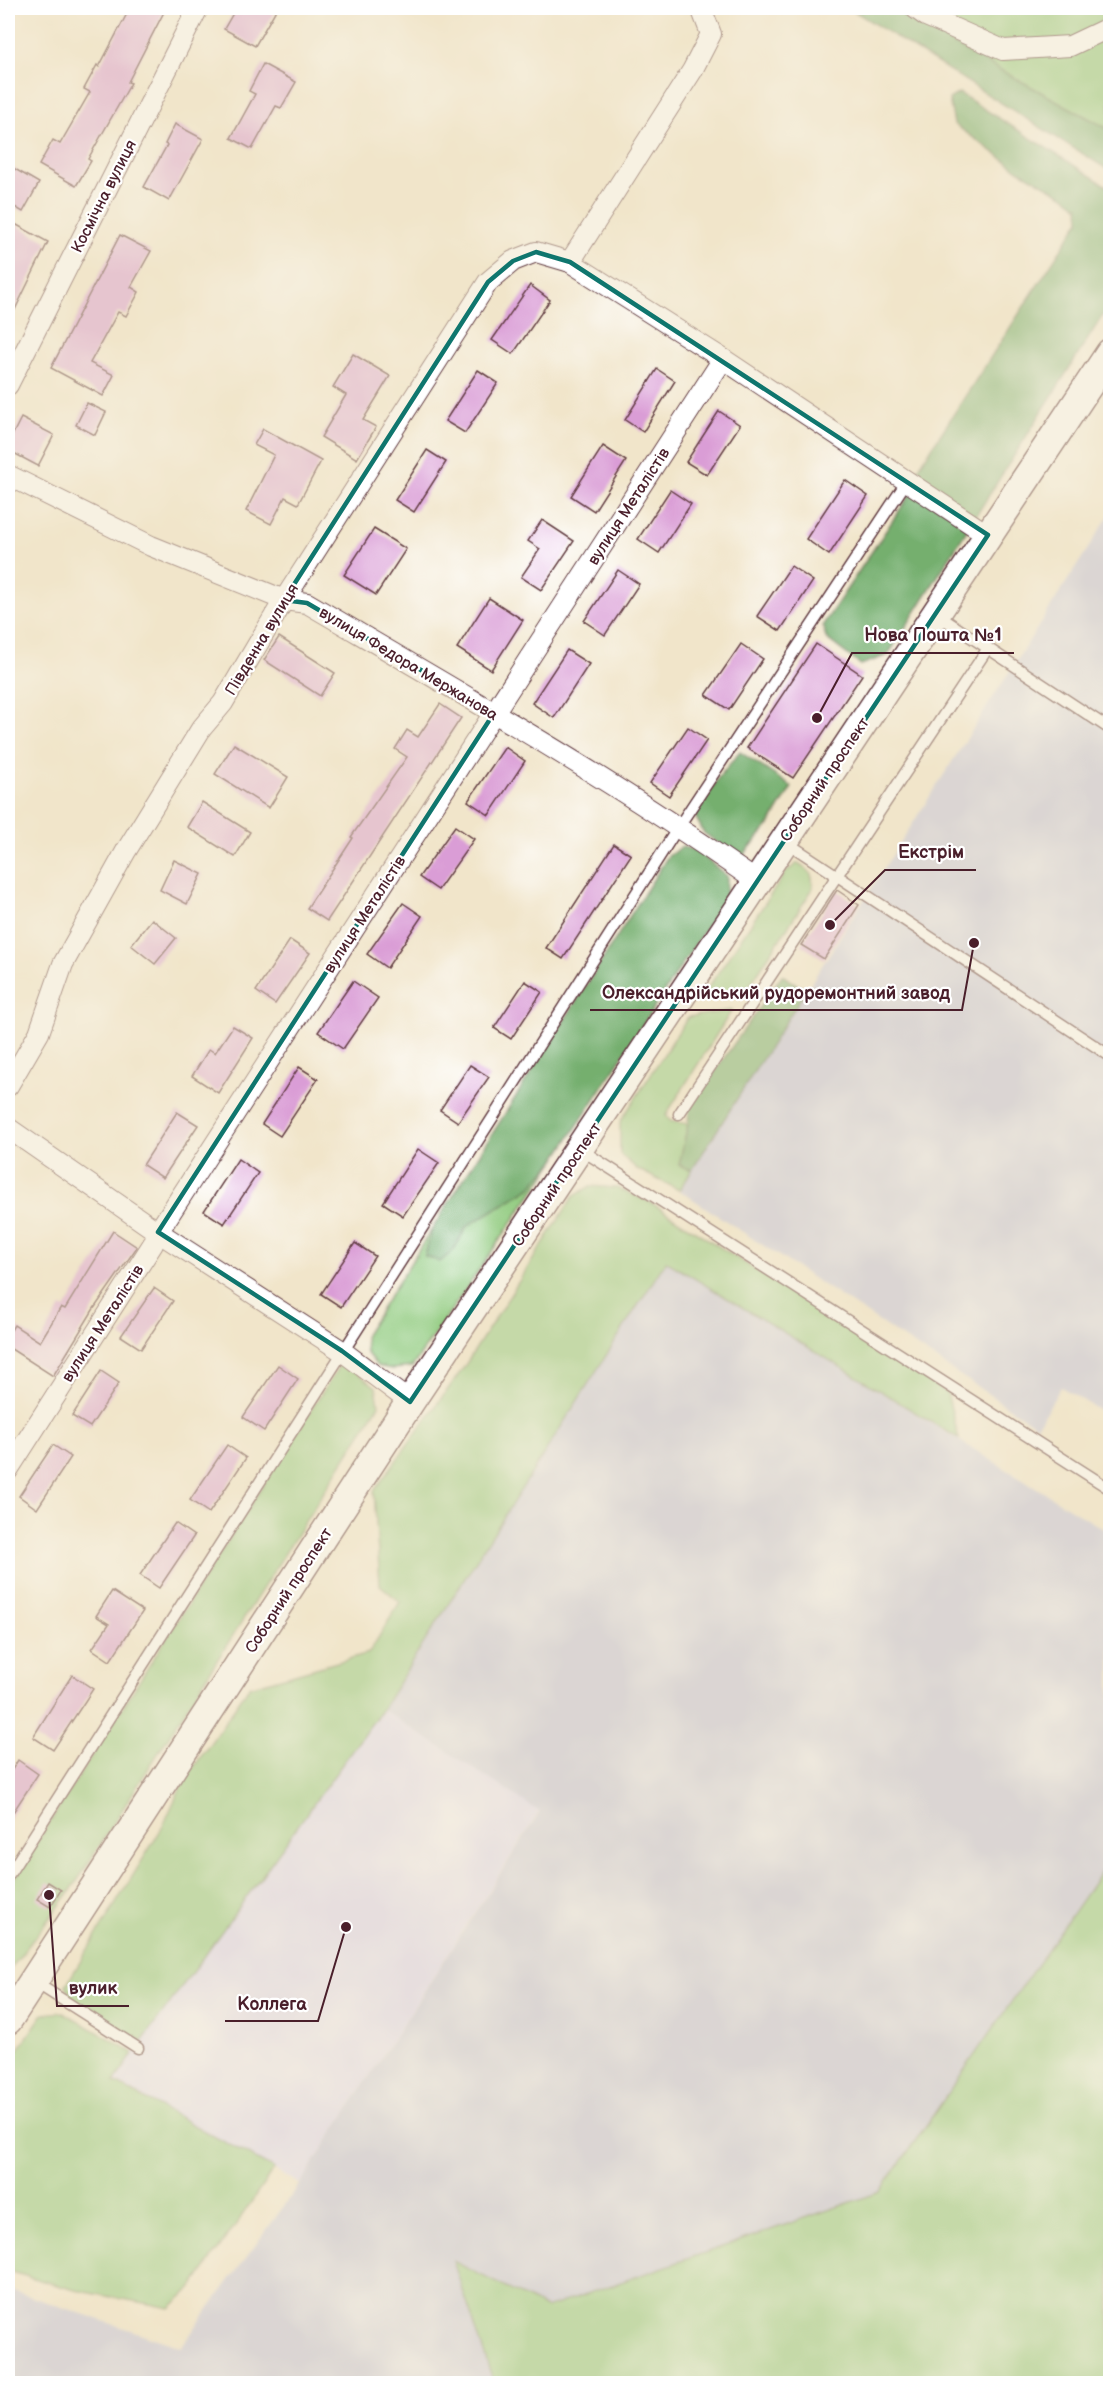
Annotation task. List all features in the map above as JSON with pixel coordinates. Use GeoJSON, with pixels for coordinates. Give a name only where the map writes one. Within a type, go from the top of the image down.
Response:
{"type":"FeatureCollection","features":[{"type":"Feature","properties":{"kind":"main road","name":"Соборний проспект"},"geometry":{"type":"LineString","coordinates":[[8,2020],[410,1402],[1110,353]]}},
{"type":"Feature","properties":{"kind":"street","name":"Космічна вулиця"},"geometry":{"type":"LineString","coordinates":[[8,385],[198,8]]}},
{"type":"Feature","properties":{"kind":"street"},"geometry":{"type":"LineString","coordinates":[[570,262],[702,52],[711,34],[701,8]]}},
{"type":"Feature","properties":{"kind":"street"},"geometry":{"type":"LineString","coordinates":[[915,8],[927,16],[1003,50],[1070,46],[1110,27]]}},
{"type":"Feature","properties":{"kind":"street","name":"Південна вулиця"},"geometry":{"type":"LineString","coordinates":[[8,1086],[39,1033],[63,964],[126,851],[201,729],[223,703],[284,600],[488,282],[513,261],[536,252],[570,262],[723,359],[988,535]]}},
{"type":"Feature","properties":{"kind":"street","name":"вулиця Металістів"},"geometry":{"type":"LineString","coordinates":[[8,1470],[153,1244],[158,1232],[723,359]]}},
{"type":"Feature","properties":{"kind":"street","name":"вулиця Федора Мержанова"},"geometry":{"type":"LineString","coordinates":[[8,475],[151,546],[284,600],[307,603],[494,713],[679,826],[756,881]]}},
{"type":"Feature","properties":{"kind":"street"},"geometry":{"type":"LineString","coordinates":[[8,1128],[158,1232],[342,1351],[410,1402]]}},
{"type":"Feature","properties":{"kind":"lane"},"geometry":{"type":"LineString","coordinates":[[8,1876],[679,826],[907,481]]}},
{"type":"Feature","properties":{"kind":"lane"},"geometry":{"type":"LineString","coordinates":[[936,613],[1110,729]]}},
{"type":"Feature","properties":{"kind":"lane"},"geometry":{"type":"LineString","coordinates":[[679,1114],[987,648]]}},
{"type":"Feature","properties":{"kind":"lane"},"geometry":{"type":"LineString","coordinates":[[783,840],[1110,1056]]}},
{"type":"Feature","properties":{"kind":"lane"},"geometry":{"type":"LineString","coordinates":[[580,1148],[1110,1489]]}},
{"type":"Feature","properties":{"kind":"lane"},"geometry":{"type":"LineString","coordinates":[[33,1980],[138,2048]]}},
{"type":"Feature","properties":{"kind":"highlighted area"},"geometry":{"type":"Polygon","coordinates":[[[536,252],[570,262],[988,535],[410,1402],[342,1351],[158,1232],[494,713],[307,603],[284,600],[488,282],[513,261],[536,252]]]}},
{"type":"Feature","properties":{"kind":"shaded area"},"geometry":{"type":"Polygon","coordinates":[[[1110,514],[1110,1417],[1061,1387],[1037,1426],[679,1190],[1110,514]]]}},
{"type":"Feature","properties":{"kind":"shaded area"},"geometry":{"type":"Polygon","coordinates":[[[666,1260],[1110,1533],[1110,1859],[880,2192],[546,2308],[453,2261],[494,2383],[8,2384],[8,2289],[181,2347],[300,2184],[540,1812],[382,1709],[666,1260]]]}},
{"type":"Feature","properties":{"kind":"shaded area"},"geometry":{"type":"Polygon","coordinates":[[[382,1709],[540,1811],[300,2184],[114,2081],[382,1709]]]}},
{"type":"Feature","properties":{"kind":"green space"},"geometry":{"type":"Polygon","coordinates":[[[849,8],[898,8],[953,44],[1110,130],[1110,171],[849,8]]]}},
{"type":"Feature","properties":{"kind":"green space"},"geometry":{"type":"Polygon","coordinates":[[[898,8],[1110,8],[1110,130],[953,44],[898,8]]]}},
{"type":"Feature","properties":{"kind":"green space"},"geometry":{"type":"Polygon","coordinates":[[[959,93],[1110,188],[1110,304],[888,655],[861,665],[826,638],[823,625],[909,496],[912,478],[1080,220],[1079,207],[1063,195],[1020,171],[954,124],[949,99],[959,93]]]}},
{"type":"Feature","properties":{"kind":"green space"},"geometry":{"type":"Polygon","coordinates":[[[740,752],[792,787],[769,825],[740,859],[704,833],[695,816],[719,777],[740,752]]]}},
{"type":"Feature","properties":{"kind":"green space"},"geometry":{"type":"Polygon","coordinates":[[[682,847],[695,850],[727,876],[726,897],[555,1160],[530,1188],[467,1226],[453,1251],[440,1262],[425,1256],[432,1229],[668,856],[682,847]]]}},
{"type":"Feature","properties":{"kind":"green space"},"geometry":{"type":"Polygon","coordinates":[[[798,863],[811,874],[812,890],[744,994],[699,1001],[786,872],[798,863]]]}},
{"type":"Feature","properties":{"kind":"green space"},"geometry":{"type":"Polygon","coordinates":[[[782,975],[806,990],[692,1170],[679,1165],[689,1108],[782,975]]]}},
{"type":"Feature","properties":{"kind":"green space"},"geometry":{"type":"Polygon","coordinates":[[[732,1010],[666,1115],[670,1121],[688,1124],[679,1165],[692,1170],[679,1190],[637,1169],[620,1154],[620,1122],[688,1017],[732,1010]]]}},
{"type":"Feature","properties":{"kind":"green space"},"geometry":{"type":"Polygon","coordinates":[[[555,1160],[412,1367],[392,1369],[377,1366],[366,1352],[365,1335],[432,1229],[425,1256],[453,1251],[467,1226],[497,1206],[555,1160]]]}},
{"type":"Feature","properties":{"kind":"green space"},"geometry":{"type":"Polygon","coordinates":[[[590,1186],[617,1188],[650,1202],[947,1393],[959,1439],[666,1261],[382,1709],[142,2042],[72,1999],[66,1985],[162,1828],[182,1784],[249,1687],[369,1653],[400,1602],[380,1585],[374,1491],[464,1367],[573,1197],[590,1186]]]}},
{"type":"Feature","properties":{"kind":"green space"},"geometry":{"type":"Polygon","coordinates":[[[342,1361],[376,1387],[379,1405],[72,1889],[8,1972],[8,1888],[342,1361]]]}},
{"type":"Feature","properties":{"kind":"green space"},"geometry":{"type":"Polygon","coordinates":[[[1110,1859],[1110,2383],[494,2383],[453,2261],[546,2308],[880,2192],[1110,1859]]]}},
{"type":"Feature","properties":{"kind":"green space"},"geometry":{"type":"Polygon","coordinates":[[[63,2012],[134,2053],[114,2082],[274,2169],[192,2288],[170,2308],[75,2290],[8,2271],[8,2065],[43,2014],[63,2012]]]}},
{"type":"Feature","properties":{"kind":"building"},"geometry":{"type":"Polygon","coordinates":[[[130,8],[166,8],[128,82],[131,83],[88,159],[91,161],[76,186],[39,165],[53,140],[60,144],[90,92],[84,89],[97,65],[99,67],[130,8]]]}},
{"type":"Feature","properties":{"kind":"building"},"geometry":{"type":"Polygon","coordinates":[[[236,8],[277,8],[255,46],[224,29],[236,8]]]}},
{"type":"Feature","properties":{"kind":"building"},"geometry":{"type":"Polygon","coordinates":[[[263,64],[296,82],[281,108],[276,106],[252,149],[231,138],[255,94],[249,91],[263,64]]]}},
{"type":"Feature","properties":{"kind":"building"},"geometry":{"type":"Polygon","coordinates":[[[175,124],[203,139],[169,201],[144,187],[167,145],[165,144],[175,124]]]}},
{"type":"Feature","properties":{"kind":"building"},"geometry":{"type":"Polygon","coordinates":[[[8,165],[39,183],[23,212],[8,203],[8,165]]]}},
{"type":"Feature","properties":{"kind":"building"},"geometry":{"type":"Polygon","coordinates":[[[15,224],[48,242],[8,324],[8,238],[15,224]]]}},
{"type":"Feature","properties":{"kind":"building"},"geometry":{"type":"Polygon","coordinates":[[[120,235],[151,251],[131,287],[139,292],[126,316],[118,312],[90,363],[114,375],[103,396],[51,368],[120,235]]]}},
{"type":"Feature","properties":{"kind":"building"},"geometry":{"type":"Polygon","coordinates":[[[530,285],[550,300],[513,354],[492,340],[530,285]]]}},
{"type":"Feature","properties":{"kind":"building"},"geometry":{"type":"Polygon","coordinates":[[[353,354],[390,376],[363,420],[376,427],[357,459],[321,437],[346,395],[333,387],[353,354]]]}},
{"type":"Feature","properties":{"kind":"building"},"geometry":{"type":"Polygon","coordinates":[[[657,369],[675,381],[643,432],[625,420],[657,369]]]}},
{"type":"Feature","properties":{"kind":"building"},"geometry":{"type":"Polygon","coordinates":[[[478,370],[498,383],[465,433],[445,421],[478,370]]]}},
{"type":"Feature","properties":{"kind":"building"},"geometry":{"type":"Polygon","coordinates":[[[87,403],[106,412],[95,435],[76,425],[87,403]]]}},
{"type":"Feature","properties":{"kind":"building"},"geometry":{"type":"Polygon","coordinates":[[[719,411],[740,425],[707,475],[686,462],[719,411]]]}},
{"type":"Feature","properties":{"kind":"building"},"geometry":{"type":"Polygon","coordinates":[[[21,418],[54,435],[38,466],[8,450],[8,444],[21,418]]]}},
{"type":"Feature","properties":{"kind":"building"},"geometry":{"type":"Polygon","coordinates":[[[263,429],[321,461],[298,504],[285,497],[271,524],[246,511],[274,455],[254,445],[263,429]]]}},
{"type":"Feature","properties":{"kind":"building"},"geometry":{"type":"Polygon","coordinates":[[[603,446],[626,461],[594,511],[571,496],[603,446]]]}},
{"type":"Feature","properties":{"kind":"building"},"geometry":{"type":"Polygon","coordinates":[[[427,450],[446,462],[414,512],[395,500],[427,450]]]}},
{"type":"Feature","properties":{"kind":"building"},"geometry":{"type":"Polygon","coordinates":[[[845,480],[868,496],[829,555],[806,539],[845,480]]]}},
{"type":"Feature","properties":{"kind":"building"},"geometry":{"type":"Polygon","coordinates":[[[670,490],[691,504],[659,553],[638,539],[670,490]]]}},
{"type":"Feature","properties":{"kind":"building"},"geometry":{"type":"Polygon","coordinates":[[[542,520],[574,541],[541,590],[521,577],[540,549],[528,541],[542,520]]]}},
{"type":"Feature","properties":{"kind":"building"},"geometry":{"type":"Polygon","coordinates":[[[374,529],[406,549],[376,595],[344,575],[374,529]]]}},
{"type":"Feature","properties":{"kind":"building"},"geometry":{"type":"Polygon","coordinates":[[[791,566],[813,581],[780,631],[757,616],[791,566]]]}},
{"type":"Feature","properties":{"kind":"building"},"geometry":{"type":"Polygon","coordinates":[[[618,570],[639,584],[605,635],[584,621],[618,570]]]}},
{"type":"Feature","properties":{"kind":"building"},"geometry":{"type":"Polygon","coordinates":[[[489,598],[523,620],[491,670],[457,648],[489,598]]]}},
{"type":"Feature","properties":{"kind":"building"},"geometry":{"type":"Polygon","coordinates":[[[279,637],[335,673],[320,696],[264,660],[279,637]]]}},
{"type":"Feature","properties":{"kind":"building"},"geometry":{"type":"Polygon","coordinates":[[[741,644],[763,659],[729,710],[706,695],[741,644]]]}},
{"type":"Feature","properties":{"kind":"building"},"geometry":{"type":"Polygon","coordinates":[[[816,644],[862,675],[793,778],[747,748],[816,644]]]}},
{"type":"Feature","properties":{"kind":"building"},"geometry":{"type":"Polygon","coordinates":[[[567,650],[589,664],[554,718],[532,703],[567,650]]]}},
{"type":"Feature","properties":{"kind":"building"},"geometry":{"type":"Polygon","coordinates":[[[440,704],[461,718],[327,921],[307,908],[353,838],[351,837],[407,757],[395,749],[407,730],[418,737],[440,704]]]}},
{"type":"Feature","properties":{"kind":"building"},"geometry":{"type":"Polygon","coordinates":[[[688,727],[707,740],[669,796],[650,783],[688,727]]]}},
{"type":"Feature","properties":{"kind":"building"},"geometry":{"type":"Polygon","coordinates":[[[234,744],[288,777],[269,808],[215,774],[234,744]]]}},
{"type":"Feature","properties":{"kind":"building"},"geometry":{"type":"Polygon","coordinates":[[[505,747],[525,761],[489,815],[468,801],[505,747]]]}},
{"type":"Feature","properties":{"kind":"building"},"geometry":{"type":"Polygon","coordinates":[[[202,802],[250,832],[235,857],[187,827],[202,802]]]}},
{"type":"Feature","properties":{"kind":"building"},"geometry":{"type":"Polygon","coordinates":[[[455,826],[474,839],[438,890],[419,877],[455,826]]]}},
{"type":"Feature","properties":{"kind":"building"},"geometry":{"type":"Polygon","coordinates":[[[614,844],[631,855],[563,959],[546,948],[614,844]]]}},
{"type":"Feature","properties":{"kind":"building"},"geometry":{"type":"Polygon","coordinates":[[[174,860],[202,874],[187,904],[160,890],[174,860]]]}},
{"type":"Feature","properties":{"kind":"building"},"geometry":{"type":"Polygon","coordinates":[[[837,890],[859,905],[824,959],[801,945],[837,890]]]}},
{"type":"Feature","properties":{"kind":"building"},"geometry":{"type":"Polygon","coordinates":[[[403,903],[422,916],[387,968],[367,954],[403,903]]]}},
{"type":"Feature","properties":{"kind":"building"},"geometry":{"type":"Polygon","coordinates":[[[152,919],[176,938],[155,964],[131,945],[152,919]]]}},
{"type":"Feature","properties":{"kind":"building"},"geometry":{"type":"Polygon","coordinates":[[[290,940],[310,953],[275,1004],[256,991],[290,940]]]}},
{"type":"Feature","properties":{"kind":"building"},"geometry":{"type":"Polygon","coordinates":[[[353,981],[378,998],[343,1049],[318,1032],[353,981]]]}},
{"type":"Feature","properties":{"kind":"building"},"geometry":{"type":"Polygon","coordinates":[[[525,981],[542,992],[511,1039],[494,1028],[525,981]]]}},
{"type":"Feature","properties":{"kind":"building"},"geometry":{"type":"Polygon","coordinates":[[[233,1026],[253,1038],[218,1093],[192,1076],[209,1049],[215,1053],[233,1026]]]}},
{"type":"Feature","properties":{"kind":"building"},"geometry":{"type":"Polygon","coordinates":[[[470,1065],[489,1077],[458,1122],[440,1110],[470,1065]]]}},
{"type":"Feature","properties":{"kind":"building"},"geometry":{"type":"Polygon","coordinates":[[[299,1067],[318,1079],[280,1136],[262,1124],[299,1067]]]}},
{"type":"Feature","properties":{"kind":"building"},"geometry":{"type":"Polygon","coordinates":[[[177,1112],[198,1125],[163,1178],[143,1165],[177,1112]]]}},
{"type":"Feature","properties":{"kind":"building"},"geometry":{"type":"Polygon","coordinates":[[[418,1149],[439,1163],[403,1216],[383,1203],[418,1149]]]}},
{"type":"Feature","properties":{"kind":"building"},"geometry":{"type":"Polygon","coordinates":[[[238,1159],[258,1173],[224,1224],[204,1211],[238,1159]]]}},
{"type":"Feature","properties":{"kind":"building"},"geometry":{"type":"Polygon","coordinates":[[[113,1231],[137,1247],[93,1310],[53,1376],[8,1347],[8,1335],[14,1325],[40,1342],[61,1307],[65,1309],[113,1231]]]}},
{"type":"Feature","properties":{"kind":"building"},"geometry":{"type":"Polygon","coordinates":[[[355,1243],[375,1256],[341,1307],[321,1294],[355,1243]]]}},
{"type":"Feature","properties":{"kind":"building"},"geometry":{"type":"Polygon","coordinates":[[[154,1288],[173,1301],[141,1349],[121,1336],[154,1288]]]}},
{"type":"Feature","properties":{"kind":"building"},"geometry":{"type":"Polygon","coordinates":[[[278,1365],[298,1379],[264,1431],[243,1417],[278,1365]]]}},
{"type":"Feature","properties":{"kind":"building"},"geometry":{"type":"Polygon","coordinates":[[[101,1371],[119,1383],[90,1427],[72,1416],[101,1371]]]}},
{"type":"Feature","properties":{"kind":"building"},"geometry":{"type":"Polygon","coordinates":[[[53,1445],[71,1457],[37,1509],[19,1496],[53,1445]]]}},
{"type":"Feature","properties":{"kind":"building"},"geometry":{"type":"Polygon","coordinates":[[[227,1445],[246,1458],[209,1513],[190,1500],[227,1445]]]}},
{"type":"Feature","properties":{"kind":"building"},"geometry":{"type":"Polygon","coordinates":[[[175,1523],[194,1536],[159,1588],[140,1575],[175,1523]]]}},
{"type":"Feature","properties":{"kind":"building"},"geometry":{"type":"Polygon","coordinates":[[[112,1591],[143,1611],[110,1661],[92,1649],[109,1624],[96,1616],[112,1591]]]}},
{"type":"Feature","properties":{"kind":"building"},"geometry":{"type":"Polygon","coordinates":[[[72,1675],[93,1689],[53,1750],[33,1737],[72,1675]]]}},
{"type":"Feature","properties":{"kind":"building"},"geometry":{"type":"Polygon","coordinates":[[[18,1760],[38,1774],[8,1820],[8,1776],[18,1760]]]}},
{"type":"Feature","properties":{"kind":"building"},"geometry":{"type":"Polygon","coordinates":[[[48,1882],[61,1890],[50,1907],[37,1899],[48,1882]]]}},
{"type":"Feature","properties":{"kind":"place","name":"Нова Пошта №1"},"geometry":{"type":"Point","coordinates":[817,718]}},
{"type":"Feature","properties":{"kind":"place","name":"Екстрім"},"geometry":{"type":"Point","coordinates":[830,925]}},
{"type":"Feature","properties":{"kind":"place","name":"Олександрійський рудоремонтний завод"},"geometry":{"type":"Point","coordinates":[974,943]}},
{"type":"Feature","properties":{"kind":"place","name":"вулик"},"geometry":{"type":"Point","coordinates":[49,1895]}},
{"type":"Feature","properties":{"kind":"place","name":"Коллега"},"geometry":{"type":"Point","coordinates":[346,1927]}}]}
